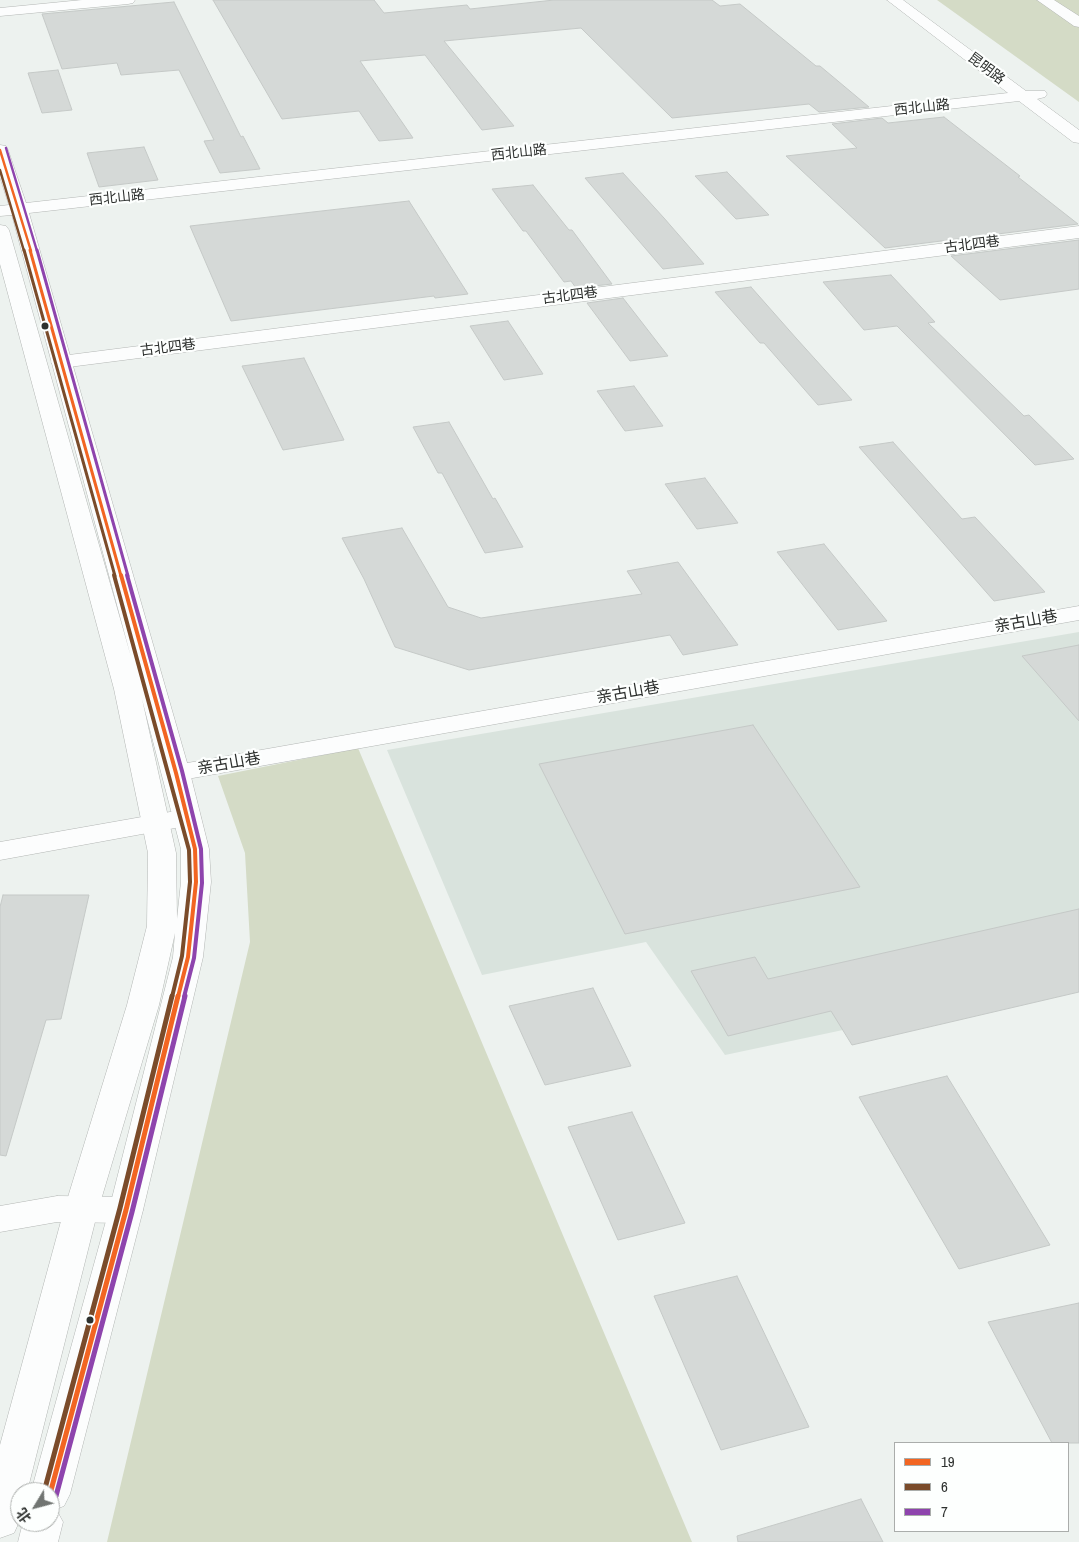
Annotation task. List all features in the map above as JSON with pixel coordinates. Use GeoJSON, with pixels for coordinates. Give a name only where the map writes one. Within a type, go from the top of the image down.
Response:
{"type":"FeatureCollection","features":[{"type":"Feature","properties":{"kind":"main road"},"geometry":{"type":"LineString","coordinates":[[0,12],[128,0]]}},
{"type":"Feature","properties":{"kind":"main road","name":"昆明路"},"geometry":{"type":"LineString","coordinates":[[894,0],[1031,96],[1079,123]]}},
{"type":"Feature","properties":{"kind":"main road","name":"昆明路"},"geometry":{"type":"LineString","coordinates":[[914,0],[1079,138]]}},
{"type":"Feature","properties":{"kind":"main road"},"geometry":{"type":"LineString","coordinates":[[1044,0],[1079,23]]}},
{"type":"Feature","properties":{"kind":"main road","name":"西北山路"},"geometry":{"type":"LineString","coordinates":[[9,210],[1031,96]]}},
{"type":"Feature","properties":{"kind":"main road"},"geometry":{"type":"LineString","coordinates":[[0,150],[9,210],[61,362],[176,773],[195,849],[196,882],[188,957],[126,1210],[53,1482]]}},
{"type":"Feature","properties":{"kind":"main road"},"geometry":{"type":"LineString","coordinates":[[0,230],[127,689],[162,854],[162,926],[143,1005],[81,1210],[0,1520]]}},
{"type":"Feature","properties":{"kind":"main road","name":"古北四巷"},"geometry":{"type":"LineString","coordinates":[[61,362],[1079,232]]}},
{"type":"Feature","properties":{"kind":"main road","name":"亲古山巷"},"geometry":{"type":"LineString","coordinates":[[176,773],[1079,613]]}},
{"type":"Feature","properties":{"kind":"main road"},"geometry":{"type":"LineString","coordinates":[[0,851],[187,818]]}},
{"type":"Feature","properties":{"kind":"main road"},"geometry":{"type":"LineString","coordinates":[[0,1219],[57,1209],[126,1210]]}},
{"type":"Feature","properties":{"kind":"shaded area"},"geometry":{"type":"Polygon","coordinates":[[[1079,632],[1079,980],[725,1055],[646,942],[482,975],[387,750],[1079,632]]]}},
{"type":"Feature","properties":{"kind":"green space"},"geometry":{"type":"Polygon","coordinates":[[[937,0],[1079,0],[1079,102],[937,0]]]}},
{"type":"Feature","properties":{"kind":"green space"},"geometry":{"type":"Polygon","coordinates":[[[358,748],[692,1542],[107,1542],[250,942],[245,853],[218,776],[358,748]]]}},
{"type":"Feature","properties":{"kind":"building"},"geometry":{"type":"Polygon","coordinates":[[[213,0],[374,0],[384,13],[467,5],[470,9],[554,0],[712,0],[720,6],[740,4],[869,107],[819,112],[809,104],[672,118],[581,28],[444,41],[514,126],[482,130],[425,55],[360,61],[413,138],[379,141],[359,111],[282,119],[213,0]]]}},
{"type":"Feature","properties":{"kind":"building"},"geometry":{"type":"Polygon","coordinates":[[[174,2],[241,137],[243,136],[260,169],[220,173],[204,141],[214,140],[179,70],[121,75],[117,63],[62,69],[42,14],[174,2]]]}},
{"type":"Feature","properties":{"kind":"building"},"geometry":{"type":"Polygon","coordinates":[[[58,70],[72,110],[42,113],[28,73],[58,70]]]}},
{"type":"Feature","properties":{"kind":"building"},"geometry":{"type":"Polygon","coordinates":[[[944,117],[1078,224],[885,248],[786,156],[857,148],[832,124],[882,118],[888,123],[944,117]]]}},
{"type":"Feature","properties":{"kind":"building"},"geometry":{"type":"Polygon","coordinates":[[[144,147],[158,180],[99,187],[87,153],[144,147]]]}},
{"type":"Feature","properties":{"kind":"building"},"geometry":{"type":"Polygon","coordinates":[[[727,172],[769,215],[736,219],[695,176],[727,172]]]}},
{"type":"Feature","properties":{"kind":"building"},"geometry":{"type":"Polygon","coordinates":[[[623,173],[704,264],[663,269],[585,178],[623,173]]]}},
{"type":"Feature","properties":{"kind":"building"},"geometry":{"type":"Polygon","coordinates":[[[533,185],[569,230],[572,230],[612,284],[576,288],[571,281],[564,282],[492,189],[533,185]]]}},
{"type":"Feature","properties":{"kind":"building"},"geometry":{"type":"Polygon","coordinates":[[[409,201],[468,294],[435,298],[434,296],[231,321],[190,226],[409,201]]]}},
{"type":"Feature","properties":{"kind":"building"},"geometry":{"type":"Polygon","coordinates":[[[1079,240],[1079,289],[1000,300],[951,256],[1079,240]]]}},
{"type":"Feature","properties":{"kind":"building"},"geometry":{"type":"Polygon","coordinates":[[[891,275],[935,322],[928,323],[1024,416],[1029,415],[1074,459],[1035,465],[897,326],[864,330],[823,282],[891,275]]]}},
{"type":"Feature","properties":{"kind":"building"},"geometry":{"type":"Polygon","coordinates":[[[751,287],[852,400],[818,405],[764,343],[760,343],[715,292],[751,287]]]}},
{"type":"Feature","properties":{"kind":"building"},"geometry":{"type":"Polygon","coordinates":[[[623,298],[668,356],[630,361],[587,303],[623,298]]]}},
{"type":"Feature","properties":{"kind":"building"},"geometry":{"type":"Polygon","coordinates":[[[508,321],[543,374],[504,380],[470,326],[508,321]]]}},
{"type":"Feature","properties":{"kind":"building"},"geometry":{"type":"Polygon","coordinates":[[[304,358],[344,440],[283,450],[242,366],[304,358]]]}},
{"type":"Feature","properties":{"kind":"building"},"geometry":{"type":"Polygon","coordinates":[[[634,386],[663,426],[625,431],[597,391],[634,386]]]}},
{"type":"Feature","properties":{"kind":"building"},"geometry":{"type":"Polygon","coordinates":[[[449,422],[523,547],[485,553],[442,473],[438,473],[413,427],[449,422]]]}},
{"type":"Feature","properties":{"kind":"building"},"geometry":{"type":"Polygon","coordinates":[[[893,442],[962,519],[975,517],[1045,592],[994,601],[859,447],[893,442]]]}},
{"type":"Feature","properties":{"kind":"building"},"geometry":{"type":"Polygon","coordinates":[[[705,478],[738,523],[697,529],[665,484],[705,478]]]}},
{"type":"Feature","properties":{"kind":"building"},"geometry":{"type":"Polygon","coordinates":[[[402,528],[448,607],[481,618],[642,594],[627,571],[678,562],[738,645],[683,655],[670,635],[469,670],[395,647],[364,579],[342,538],[402,528]]]}},
{"type":"Feature","properties":{"kind":"building"},"geometry":{"type":"Polygon","coordinates":[[[824,544],[887,621],[838,630],[777,552],[824,544]]]}},
{"type":"Feature","properties":{"kind":"building"},"geometry":{"type":"Polygon","coordinates":[[[1079,645],[1079,721],[1022,656],[1079,645]]]}},
{"type":"Feature","properties":{"kind":"building"},"geometry":{"type":"Polygon","coordinates":[[[753,725],[860,887],[625,934],[539,764],[753,725]]]}},
{"type":"Feature","properties":{"kind":"building"},"geometry":{"type":"Polygon","coordinates":[[[3,895],[89,895],[61,1019],[46,1020],[6,1156],[0,1155],[0,907],[3,895]]]}},
{"type":"Feature","properties":{"kind":"building"},"geometry":{"type":"Polygon","coordinates":[[[1079,909],[1079,992],[852,1045],[831,1011],[728,1036],[691,971],[755,957],[768,979],[1079,909]]]}},
{"type":"Feature","properties":{"kind":"building"},"geometry":{"type":"Polygon","coordinates":[[[593,988],[631,1066],[545,1085],[509,1006],[593,988]]]}},
{"type":"Feature","properties":{"kind":"building"},"geometry":{"type":"Polygon","coordinates":[[[947,1076],[1050,1245],[959,1269],[859,1097],[947,1076]]]}},
{"type":"Feature","properties":{"kind":"building"},"geometry":{"type":"Polygon","coordinates":[[[632,1112],[685,1223],[618,1240],[568,1127],[632,1112]]]}},
{"type":"Feature","properties":{"kind":"building"},"geometry":{"type":"Polygon","coordinates":[[[737,1276],[809,1427],[721,1450],[654,1296],[737,1276]]]}},
{"type":"Feature","properties":{"kind":"building"},"geometry":{"type":"Polygon","coordinates":[[[1079,1303],[1079,1443],[1051,1442],[988,1322],[1079,1303]]]}},
{"type":"Feature","properties":{"kind":"building"},"geometry":{"type":"Polygon","coordinates":[[[861,1499],[883,1542],[738,1542],[737,1536],[861,1499]]]}},
{"type":"Feature","properties":{"kind":"transit line","name":"7"},"geometry":{"type":"LineString","coordinates":[[6,148],[25,207],[182,771],[201,849],[202,883],[194,958],[132,1212],[60,1482]]}},
{"type":"Feature","properties":{"kind":"transit line","name":"19"},"geometry":{"type":"LineString","coordinates":[[0,150],[19,209],[176,773],[195,849],[196,882],[188,957],[126,1210],[53,1482]]}},
{"type":"Feature","properties":{"kind":"transit line","name":"6"},"geometry":{"type":"LineString","coordinates":[[0,170],[170,775],[189,850],[190,882],[182,956],[120,1208],[47,1482]]}}]}
